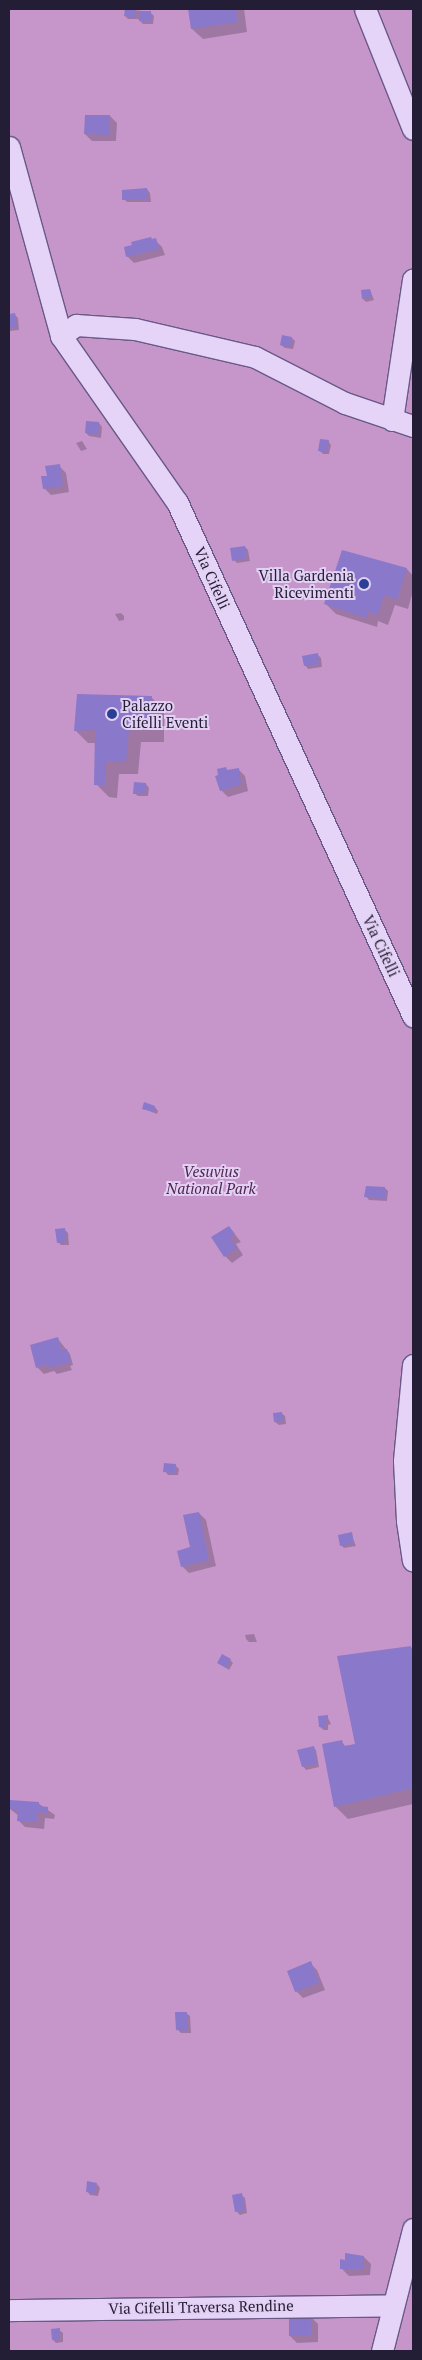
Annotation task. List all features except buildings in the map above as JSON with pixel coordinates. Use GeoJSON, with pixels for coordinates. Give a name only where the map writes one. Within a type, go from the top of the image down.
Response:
{"type":"FeatureCollection","features":[{"type":"Feature","properties":{"kind":"street"},"geometry":{"type":"LineString","coordinates":[[365,9],[413,129]]}},
{"type":"Feature","properties":{"kind":"street","name":"Via Cifelli"},"geometry":{"type":"LineString","coordinates":[[9,147],[61,336],[178,502],[413,1016]]}},
{"type":"Feature","properties":{"kind":"street"},"geometry":{"type":"LineString","coordinates":[[392,420],[413,280]]}},
{"type":"Feature","properties":{"kind":"street"},"geometry":{"type":"LineString","coordinates":[[61,336],[76,325],[135,329],[255,356],[345,403],[413,426]]}},
{"type":"Feature","properties":{"kind":"street"},"geometry":{"type":"LineString","coordinates":[[413,1364],[404,1461],[407,1521],[413,1561]]}},
{"type":"Feature","properties":{"kind":"street"},"geometry":{"type":"LineString","coordinates":[[382,2351],[392,2305],[413,2229]]}},
{"type":"Feature","properties":{"kind":"street","name":"Via Cifelli Traversa Rendine"},"geometry":{"type":"LineString","coordinates":[[9,2310],[392,2305]]}},
{"type":"Feature","properties":{"kind":"green space","name":"Vesuvius National Park"},"geometry":{"type":"Polygon","coordinates":[[[9,9],[413,9],[413,2351],[9,2351],[9,9]]]}},
{"type":"Feature","properties":{"kind":"place","name":"Villa Gardenia Ricevimenti"},"geometry":{"type":"Point","coordinates":[364,584]}},
{"type":"Feature","properties":{"kind":"place","name":"Palazzo Cifelli Eventi"},"geometry":{"type":"Point","coordinates":[112,714]}}]}
